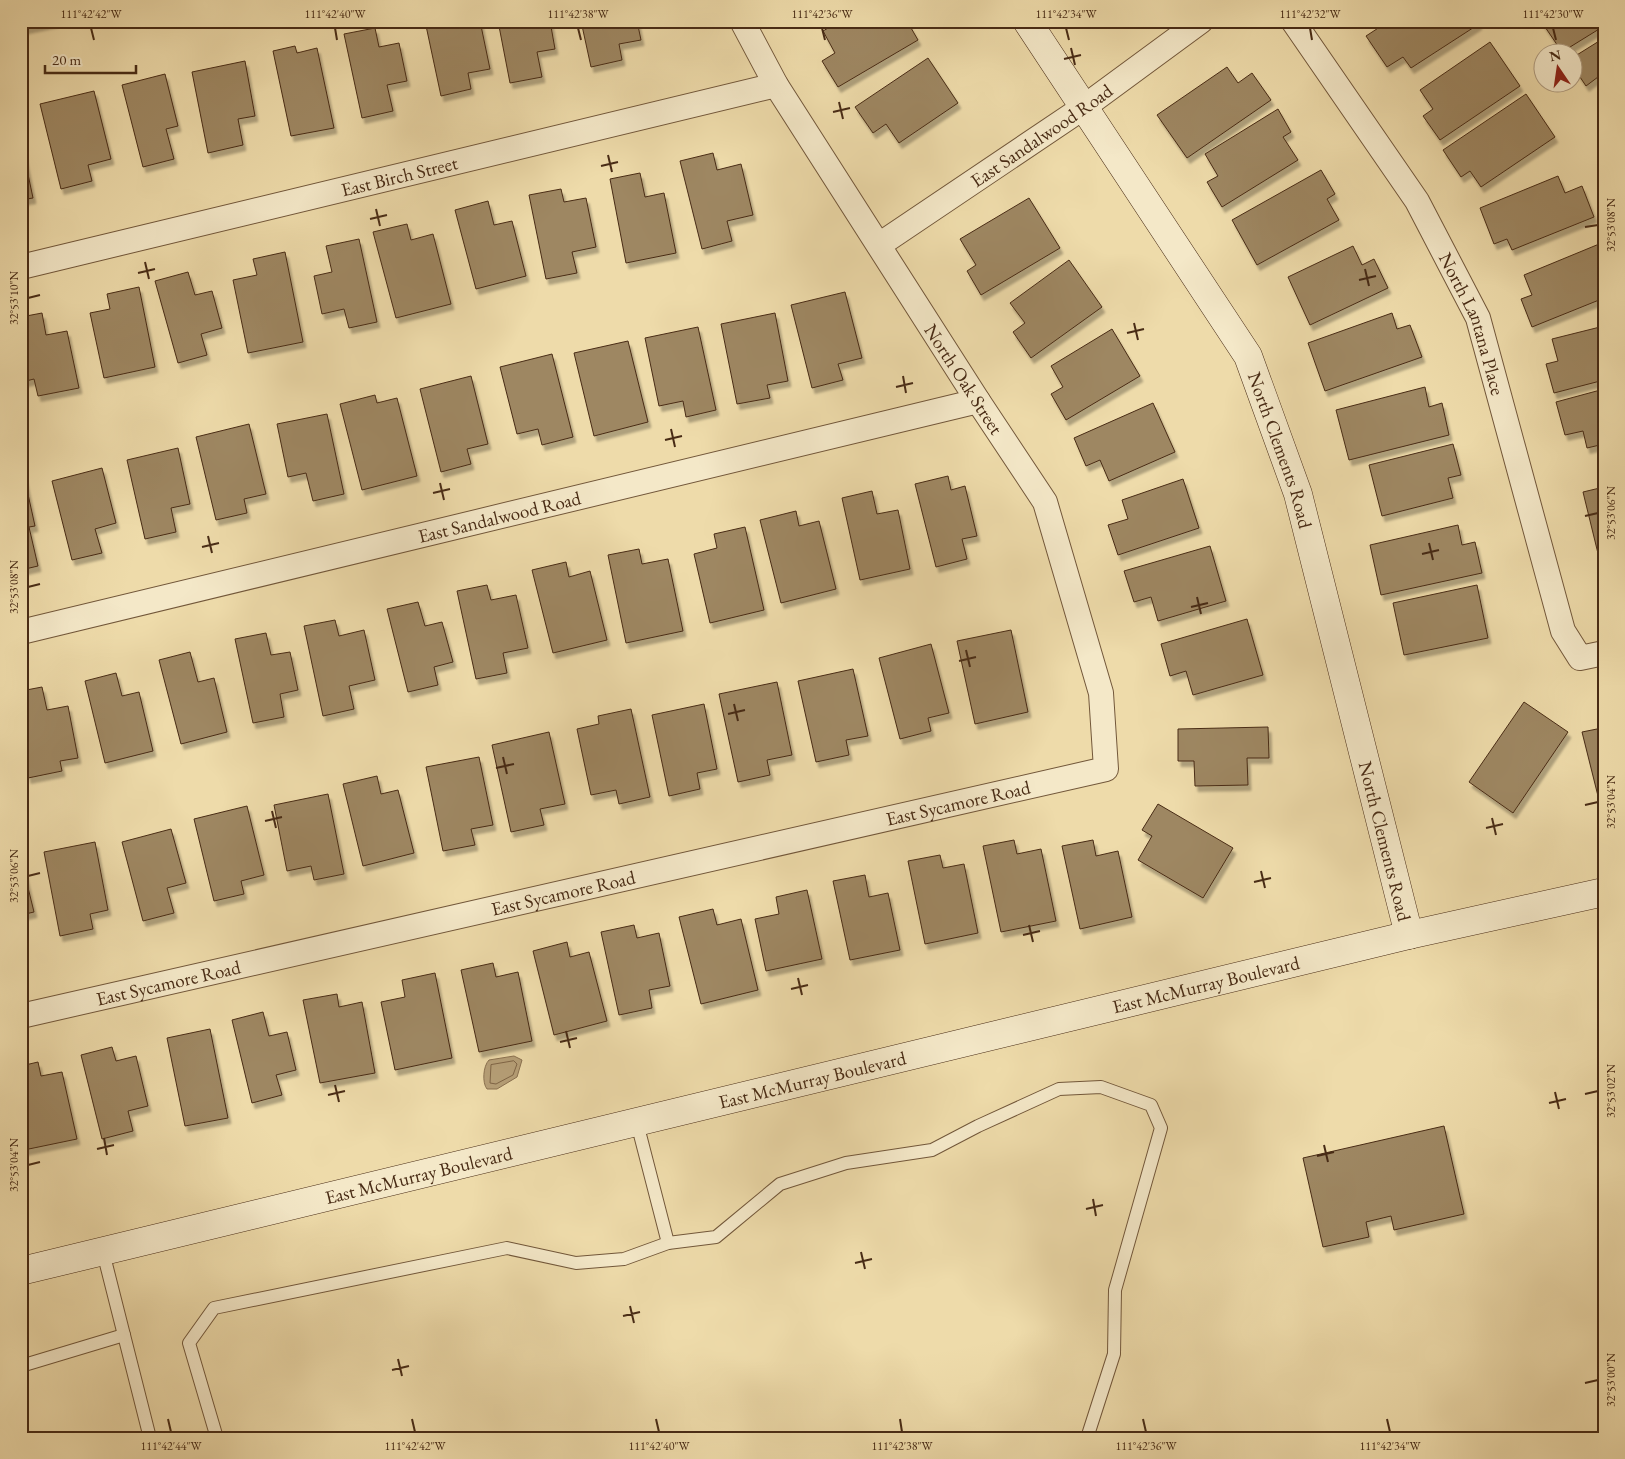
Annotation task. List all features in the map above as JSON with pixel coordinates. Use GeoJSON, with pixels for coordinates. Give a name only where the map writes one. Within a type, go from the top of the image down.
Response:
{"type":"FeatureCollection","features":[{"type":"Feature","properties":{"kind":"street","name":"North Oak Street"},"geometry":{"type":"LineString","coordinates":[[742,21],[776,85],[978,401],[1045,502],[1101,693],[1106,769]]}},
{"type":"Feature","properties":{"kind":"street","name":"North Clements Road"},"geometry":{"type":"LineString","coordinates":[[1027,21],[1248,356],[1298,494],[1410,936]]}},
{"type":"Feature","properties":{"kind":"street","name":"East Sandalwood Road"},"geometry":{"type":"LineString","coordinates":[[878,245],[1084,107],[1201,21]]}},
{"type":"Feature","properties":{"kind":"street","name":"North Lantana Place"},"geometry":{"type":"LineString","coordinates":[[1293,21],[1417,202],[1478,318],[1563,631],[1580,658],[1604,653]]}},
{"type":"Feature","properties":{"kind":"street","name":"East Birch Street"},"geometry":{"type":"LineString","coordinates":[[21,267],[776,85]]}},
{"type":"Feature","properties":{"kind":"street","name":"East Sandalwood Road"},"geometry":{"type":"LineString","coordinates":[[21,632],[978,401]]}},
{"type":"Feature","properties":{"kind":"street","name":"East Sycamore Road"},"geometry":{"type":"LineString","coordinates":[[21,1016],[1106,769]]}},
{"type":"Feature","properties":{"kind":"street","name":"East McMurray Boulevard"},"geometry":{"type":"LineString","coordinates":[[21,1272],[1410,936],[1604,892]]}},
{"type":"Feature","properties":{"kind":"lane"},"geometry":{"type":"LineString","coordinates":[[217,1438],[189,1343],[214,1308],[507,1248],[576,1263],[624,1259],[668,1243],[716,1238],[780,1184],[846,1163],[932,1150],[978,1126],[1059,1089],[1101,1087],[1133,1096],[1151,1105],[1161,1128],[1115,1290],[1114,1354],[1087,1438]]}},
{"type":"Feature","properties":{"kind":"lane"},"geometry":{"type":"LineString","coordinates":[[638,1122],[668,1243]]}},
{"type":"Feature","properties":{"kind":"lane"},"geometry":{"type":"LineString","coordinates":[[103,1252],[150,1438]]}},
{"type":"Feature","properties":{"kind":"lane"},"geometry":{"type":"LineString","coordinates":[[21,1366],[124,1335]]}},
{"type":"Feature","properties":{"kind":"water"},"geometry":{"type":"Polygon","coordinates":[[[514,1056],[522,1060],[517,1077],[497,1089],[487,1089],[484,1083],[484,1074],[485,1066],[489,1060],[514,1056]]]}},
{"type":"Feature","properties":{"kind":"building"},"geometry":{"type":"Polygon","coordinates":[[[21,21],[55,21],[55,22],[22,29],[21,21]]]}},
{"type":"Feature","properties":{"kind":"building"},"geometry":{"type":"Polygon","coordinates":[[[425,21],[480,21],[490,69],[468,73],[471,89],[441,96],[425,21]]]}},
{"type":"Feature","properties":{"kind":"building"},"geometry":{"type":"Polygon","coordinates":[[[498,21],[550,21],[555,49],[537,52],[542,77],[510,83],[498,21]]]}},
{"type":"Feature","properties":{"kind":"building"},"geometry":{"type":"Polygon","coordinates":[[[581,21],[637,21],[641,40],[619,44],[622,60],[591,67],[581,21]]]}},
{"type":"Feature","properties":{"kind":"building"},"geometry":{"type":"Polygon","coordinates":[[[840,21],[907,21],[918,40],[838,87],[822,61],[835,53],[823,31],[840,21]]]}},
{"type":"Feature","properties":{"kind":"building"},"geometry":{"type":"Polygon","coordinates":[[[1389,21],[1478,21],[1479,24],[1411,68],[1403,57],[1387,67],[1366,36],[1389,21]]]}},
{"type":"Feature","properties":{"kind":"building"},"geometry":{"type":"Polygon","coordinates":[[[1541,21],[1604,21],[1604,26],[1578,42],[1555,42],[1541,21]]]}},
{"type":"Feature","properties":{"kind":"building"},"geometry":{"type":"Polygon","coordinates":[[[375,28],[379,47],[399,43],[407,81],[387,85],[393,111],[362,118],[344,34],[375,28]]]}},
{"type":"Feature","properties":{"kind":"building"},"geometry":{"type":"Polygon","coordinates":[[[1604,38],[1604,85],[1598,77],[1586,86],[1582,80],[1582,52],[1604,38]]]}},
{"type":"Feature","properties":{"kind":"building"},"geometry":{"type":"Polygon","coordinates":[[[1490,42],[1520,86],[1440,140],[1423,116],[1433,109],[1420,90],[1490,42]]]}},
{"type":"Feature","properties":{"kind":"building"},"geometry":{"type":"Polygon","coordinates":[[[295,46],[297,53],[317,48],[334,128],[291,136],[273,51],[295,46]]]}},
{"type":"Feature","properties":{"kind":"building"},"geometry":{"type":"Polygon","coordinates":[[[928,58],[958,103],[899,143],[886,124],[873,133],[855,107],[928,58]]]}},
{"type":"Feature","properties":{"kind":"building"},"geometry":{"type":"Polygon","coordinates":[[[245,61],[255,116],[238,119],[243,145],[208,153],[192,72],[245,61]]]}},
{"type":"Feature","properties":{"kind":"building"},"geometry":{"type":"Polygon","coordinates":[[[1227,67],[1238,83],[1252,73],[1271,100],[1187,158],[1157,115],[1227,67]]]}},
{"type":"Feature","properties":{"kind":"building"},"geometry":{"type":"Polygon","coordinates":[[[165,74],[178,126],[166,129],[174,159],[143,167],[122,85],[165,74]]]}},
{"type":"Feature","properties":{"kind":"building"},"geometry":{"type":"Polygon","coordinates":[[[94,91],[111,159],[88,165],[92,181],[61,189],[40,104],[94,91]]]}},
{"type":"Feature","properties":{"kind":"building"},"geometry":{"type":"Polygon","coordinates":[[[1526,94],[1555,137],[1481,187],[1470,171],[1461,177],[1443,150],[1526,94]]]}},
{"type":"Feature","properties":{"kind":"building"},"geometry":{"type":"Polygon","coordinates":[[[1278,109],[1291,132],[1283,137],[1298,160],[1222,207],[1207,182],[1218,176],[1205,154],[1278,109]]]}},
{"type":"Feature","properties":{"kind":"building"},"geometry":{"type":"Polygon","coordinates":[[[21,141],[33,198],[21,200],[21,141]]]}},
{"type":"Feature","properties":{"kind":"building"},"geometry":{"type":"Polygon","coordinates":[[[713,153],[717,170],[741,164],[753,215],[727,221],[732,241],[702,249],[680,161],[713,153]]]}},
{"type":"Feature","properties":{"kind":"building"},"geometry":{"type":"Polygon","coordinates":[[[1321,170],[1335,194],[1327,199],[1339,220],[1257,265],[1232,220],[1321,170]]]}},
{"type":"Feature","properties":{"kind":"building"},"geometry":{"type":"Polygon","coordinates":[[[640,173],[645,197],[664,193],[676,253],[626,263],[610,179],[640,173]]]}},
{"type":"Feature","properties":{"kind":"building"},"geometry":{"type":"Polygon","coordinates":[[[1558,176],[1565,193],[1582,186],[1594,217],[1512,250],[1507,239],[1494,244],[1480,208],[1558,176]]]}},
{"type":"Feature","properties":{"kind":"building"},"geometry":{"type":"Polygon","coordinates":[[[561,189],[564,202],[586,198],[596,247],[572,252],[577,273],[546,279],[529,195],[561,189]]]}},
{"type":"Feature","properties":{"kind":"building"},"geometry":{"type":"Polygon","coordinates":[[[1029,198],[1060,248],[981,295],[967,271],[976,265],[960,239],[1029,198]]]}},
{"type":"Feature","properties":{"kind":"building"},"geometry":{"type":"Polygon","coordinates":[[[488,201],[494,225],[512,221],[526,276],[476,289],[455,210],[488,201]]]}},
{"type":"Feature","properties":{"kind":"building"},"geometry":{"type":"Polygon","coordinates":[[[407,224],[411,240],[433,234],[451,304],[396,318],[373,232],[407,224]]]}},
{"type":"Feature","properties":{"kind":"building"},"geometry":{"type":"Polygon","coordinates":[[[359,239],[377,322],[349,328],[344,309],[322,314],[314,276],[332,272],[326,246],[359,239]]]}},
{"type":"Feature","properties":{"kind":"building"},"geometry":{"type":"Polygon","coordinates":[[[1604,242],[1604,298],[1532,327],[1521,299],[1532,295],[1524,275],[1604,242]]]}},
{"type":"Feature","properties":{"kind":"building"},"geometry":{"type":"Polygon","coordinates":[[[1353,246],[1362,265],[1374,259],[1388,288],[1310,325],[1288,277],[1353,246]]]}},
{"type":"Feature","properties":{"kind":"building"},"geometry":{"type":"Polygon","coordinates":[[[285,252],[303,342],[248,353],[233,280],[257,275],[253,259],[285,252]]]}},
{"type":"Feature","properties":{"kind":"building"},"geometry":{"type":"Polygon","coordinates":[[[1069,260],[1102,307],[1031,358],[1013,332],[1025,323],[1010,303],[1069,260]]]}},
{"type":"Feature","properties":{"kind":"building"},"geometry":{"type":"Polygon","coordinates":[[[188,272],[195,295],[212,291],[222,328],[201,334],[207,355],[178,363],[155,281],[188,272]]]}},
{"type":"Feature","properties":{"kind":"building"},"geometry":{"type":"Polygon","coordinates":[[[139,287],[155,367],[104,378],[90,313],[110,309],[107,294],[139,287]]]}},
{"type":"Feature","properties":{"kind":"building"},"geometry":{"type":"Polygon","coordinates":[[[845,292],[862,358],[838,364],[843,380],[812,388],[791,305],[845,292]]]}},
{"type":"Feature","properties":{"kind":"building"},"geometry":{"type":"Polygon","coordinates":[[[42,313],[46,335],[67,331],[79,388],[38,396],[34,379],[22,382],[21,317],[42,313]]]}},
{"type":"Feature","properties":{"kind":"building"},"geometry":{"type":"Polygon","coordinates":[[[775,313],[788,381],[767,385],[770,398],[737,404],[721,324],[775,313]]]}},
{"type":"Feature","properties":{"kind":"building"},"geometry":{"type":"Polygon","coordinates":[[[1392,313],[1397,329],[1410,325],[1422,357],[1325,391],[1308,343],[1392,313]]]}},
{"type":"Feature","properties":{"kind":"building"},"geometry":{"type":"Polygon","coordinates":[[[1604,326],[1604,380],[1554,393],[1546,364],[1558,361],[1552,339],[1604,326]]]}},
{"type":"Feature","properties":{"kind":"building"},"geometry":{"type":"Polygon","coordinates":[[[698,327],[716,410],[686,417],[683,401],[659,406],[645,338],[698,327]]]}},
{"type":"Feature","properties":{"kind":"building"},"geometry":{"type":"Polygon","coordinates":[[[1112,329],[1140,376],[1066,420],[1051,394],[1063,387],[1051,366],[1112,329]]]}},
{"type":"Feature","properties":{"kind":"building"},"geometry":{"type":"Polygon","coordinates":[[[628,341],[648,422],[594,436],[574,353],[628,341]]]}},
{"type":"Feature","properties":{"kind":"building"},"geometry":{"type":"Polygon","coordinates":[[[552,354],[573,437],[542,445],[538,429],[517,434],[500,367],[552,354]]]}},
{"type":"Feature","properties":{"kind":"building"},"geometry":{"type":"Polygon","coordinates":[[[471,376],[488,444],[467,449],[471,464],[441,472],[420,389],[471,376]]]}},
{"type":"Feature","properties":{"kind":"building"},"geometry":{"type":"Polygon","coordinates":[[[1425,387],[1429,407],[1442,403],[1449,435],[1349,460],[1336,410],[1425,387]]]}},
{"type":"Feature","properties":{"kind":"building"},"geometry":{"type":"Polygon","coordinates":[[[1604,389],[1604,444],[1587,448],[1583,431],[1565,435],[1556,402],[1604,389]]]}},
{"type":"Feature","properties":{"kind":"building"},"geometry":{"type":"Polygon","coordinates":[[[375,395],[377,403],[397,398],[417,476],[362,490],[340,404],[375,395]]]}},
{"type":"Feature","properties":{"kind":"building"},"geometry":{"type":"Polygon","coordinates":[[[1153,403],[1175,452],[1109,481],[1100,460],[1086,466],[1074,438],[1153,403]]]}},
{"type":"Feature","properties":{"kind":"building"},"geometry":{"type":"Polygon","coordinates":[[[327,414],[344,494],[313,501],[306,473],[288,477],[277,424],[327,414]]]}},
{"type":"Feature","properties":{"kind":"building"},"geometry":{"type":"Polygon","coordinates":[[[249,424],[266,494],[244,499],[247,513],[216,520],[196,437],[249,424]]]}},
{"type":"Feature","properties":{"kind":"building"},"geometry":{"type":"Polygon","coordinates":[[[1453,444],[1461,475],[1448,478],[1453,498],[1382,516],[1369,465],[1453,444]]]}},
{"type":"Feature","properties":{"kind":"building"},"geometry":{"type":"Polygon","coordinates":[[[178,448],[190,504],[171,508],[176,532],[145,539],[127,460],[178,448]]]}},
{"type":"Feature","properties":{"kind":"building"},"geometry":{"type":"Polygon","coordinates":[[[102,468],[116,523],[95,529],[102,553],[72,560],[52,481],[102,468]]]}},
{"type":"Feature","properties":{"kind":"building"},"geometry":{"type":"Polygon","coordinates":[[[21,476],[24,476],[35,526],[29,527],[38,566],[21,570],[21,476]]]}},
{"type":"Feature","properties":{"kind":"building"},"geometry":{"type":"Polygon","coordinates":[[[948,476],[951,490],[965,486],[977,536],[962,539],[967,559],[936,567],[915,484],[948,476]]]}},
{"type":"Feature","properties":{"kind":"building"},"geometry":{"type":"Polygon","coordinates":[[[1183,479],[1199,528],[1118,555],[1108,525],[1128,519],[1122,500],[1183,479]]]}},
{"type":"Feature","properties":{"kind":"building"},"geometry":{"type":"Polygon","coordinates":[[[1604,487],[1604,578],[1583,492],[1604,487]]]}},
{"type":"Feature","properties":{"kind":"building"},"geometry":{"type":"Polygon","coordinates":[[[872,491],[877,514],[898,510],[910,569],[860,580],[842,498],[872,491]]]}},
{"type":"Feature","properties":{"kind":"building"},"geometry":{"type":"Polygon","coordinates":[[[796,511],[799,526],[819,521],[836,589],[781,603],[760,520],[796,511]]]}},
{"type":"Feature","properties":{"kind":"building"},"geometry":{"type":"Polygon","coordinates":[[[1458,525],[1462,545],[1475,542],[1482,573],[1381,595],[1370,545],[1458,525]]]}},
{"type":"Feature","properties":{"kind":"building"},"geometry":{"type":"Polygon","coordinates":[[[745,527],[764,610],[710,623],[694,554],[717,548],[714,534],[745,527]]]}},
{"type":"Feature","properties":{"kind":"building"},"geometry":{"type":"Polygon","coordinates":[[[1210,546],[1226,601],[1158,621],[1151,597],[1134,602],[1124,571],[1210,546]]]}},
{"type":"Feature","properties":{"kind":"building"},"geometry":{"type":"Polygon","coordinates":[[[639,549],[642,564],[668,559],[683,631],[626,643],[608,555],[639,549]]]}},
{"type":"Feature","properties":{"kind":"building"},"geometry":{"type":"Polygon","coordinates":[[[566,562],[569,577],[590,571],[607,640],[553,653],[532,570],[566,562]]]}},
{"type":"Feature","properties":{"kind":"building"},"geometry":{"type":"Polygon","coordinates":[[[487,585],[491,600],[516,595],[528,648],[503,653],[507,673],[476,679],[457,591],[487,585]]]}},
{"type":"Feature","properties":{"kind":"building"},"geometry":{"type":"Polygon","coordinates":[[[1477,585],[1488,638],[1404,655],[1393,603],[1477,585]]]}},
{"type":"Feature","properties":{"kind":"building"},"geometry":{"type":"Polygon","coordinates":[[[418,602],[425,626],[442,622],[453,662],[434,667],[438,685],[408,692],[387,609],[418,602]]]}},
{"type":"Feature","properties":{"kind":"building"},"geometry":{"type":"Polygon","coordinates":[[[1247,619],[1263,675],[1193,695],[1186,671],[1170,676],[1161,644],[1247,619]]]}},
{"type":"Feature","properties":{"kind":"building"},"geometry":{"type":"Polygon","coordinates":[[[335,620],[339,636],[364,630],[375,680],[349,686],[354,709],[323,716],[304,626],[335,620]]]}},
{"type":"Feature","properties":{"kind":"building"},"geometry":{"type":"Polygon","coordinates":[[[1011,630],[1028,712],[975,724],[957,641],[1011,630]]]}},
{"type":"Feature","properties":{"kind":"building"},"geometry":{"type":"Polygon","coordinates":[[[266,633],[271,655],[290,652],[298,690],[280,694],[284,717],[253,723],[235,639],[266,633]]]}},
{"type":"Feature","properties":{"kind":"building"},"geometry":{"type":"Polygon","coordinates":[[[931,644],[949,713],[928,718],[931,731],[900,739],[879,658],[931,644]]]}},
{"type":"Feature","properties":{"kind":"building"},"geometry":{"type":"Polygon","coordinates":[[[190,652],[198,682],[214,678],[227,732],[181,744],[159,660],[190,652]]]}},
{"type":"Feature","properties":{"kind":"building"},"geometry":{"type":"Polygon","coordinates":[[[853,669],[868,736],[846,740],[849,755],[816,762],[798,681],[853,669]]]}},
{"type":"Feature","properties":{"kind":"building"},"geometry":{"type":"Polygon","coordinates":[[[116,673],[122,696],[139,692],[153,751],[105,763],[85,681],[116,673]]]}},
{"type":"Feature","properties":{"kind":"building"},"geometry":{"type":"Polygon","coordinates":[[[777,682],[792,755],[767,760],[770,775],[738,782],[719,694],[777,682]]]}},
{"type":"Feature","properties":{"kind":"building"},"geometry":{"type":"Polygon","coordinates":[[[42,687],[47,710],[68,706],[78,758],[60,761],[62,771],[28,778],[21,745],[21,691],[42,687]]]}},
{"type":"Feature","properties":{"kind":"building"},"geometry":{"type":"Polygon","coordinates":[[[1524,702],[1568,732],[1513,813],[1469,782],[1524,702]]]}},
{"type":"Feature","properties":{"kind":"building"},"geometry":{"type":"Polygon","coordinates":[[[704,704],[717,769],[697,773],[700,789],[669,796],[652,715],[704,704]]]}},
{"type":"Feature","properties":{"kind":"building"},"geometry":{"type":"Polygon","coordinates":[[[631,709],[650,797],[619,804],[616,790],[591,795],[577,729],[599,724],[598,716],[631,709]]]}},
{"type":"Feature","properties":{"kind":"building"},"geometry":{"type":"Polygon","coordinates":[[[1604,715],[1604,803],[1600,804],[1582,732],[1602,728],[1599,716],[1604,715]]]}},
{"type":"Feature","properties":{"kind":"building"},"geometry":{"type":"Polygon","coordinates":[[[1268,727],[1269,758],[1247,758],[1248,785],[1195,786],[1194,761],[1178,761],[1178,729],[1268,727]]]}},
{"type":"Feature","properties":{"kind":"building"},"geometry":{"type":"Polygon","coordinates":[[[549,732],[565,804],[540,809],[544,825],[511,832],[492,745],[549,732]]]}},
{"type":"Feature","properties":{"kind":"building"},"geometry":{"type":"Polygon","coordinates":[[[479,757],[493,825],[471,829],[475,845],[443,851],[426,767],[479,757]]]}},
{"type":"Feature","properties":{"kind":"building"},"geometry":{"type":"Polygon","coordinates":[[[377,776],[381,794],[398,790],[414,853],[363,866],[343,784],[377,776]]]}},
{"type":"Feature","properties":{"kind":"building"},"geometry":{"type":"Polygon","coordinates":[[[328,794],[344,874],[314,880],[311,866],[287,871],[274,805],[328,794]]]}},
{"type":"Feature","properties":{"kind":"building"},"geometry":{"type":"Polygon","coordinates":[[[1158,804],[1233,848],[1203,898],[1138,860],[1152,836],[1142,830],[1158,804]]]}},
{"type":"Feature","properties":{"kind":"building"},"geometry":{"type":"Polygon","coordinates":[[[247,806],[264,875],[241,881],[244,894],[214,901],[194,819],[247,806]]]}},
{"type":"Feature","properties":{"kind":"building"},"geometry":{"type":"Polygon","coordinates":[[[171,829],[186,883],[167,888],[174,913],[143,921],[122,842],[171,829]]]}},
{"type":"Feature","properties":{"kind":"building"},"geometry":{"type":"Polygon","coordinates":[[[1014,840],[1017,854],[1041,849],[1056,921],[1001,932],[983,846],[1014,840]]]}},
{"type":"Feature","properties":{"kind":"building"},"geometry":{"type":"Polygon","coordinates":[[[1093,840],[1096,856],[1118,851],[1132,917],[1080,929],[1062,846],[1093,840]]]}},
{"type":"Feature","properties":{"kind":"building"},"geometry":{"type":"Polygon","coordinates":[[[95,842],[108,910],[90,914],[93,929],[60,936],[44,852],[95,842]]]}},
{"type":"Feature","properties":{"kind":"building"},"geometry":{"type":"Polygon","coordinates":[[[940,855],[943,868],[964,864],[978,933],[925,944],[908,861],[940,855]]]}},
{"type":"Feature","properties":{"kind":"building"},"geometry":{"type":"Polygon","coordinates":[[[21,859],[34,912],[21,915],[21,859]]]}},
{"type":"Feature","properties":{"kind":"building"},"geometry":{"type":"Polygon","coordinates":[[[865,875],[869,897],[888,893],[900,950],[850,960],[833,881],[865,875]]]}},
{"type":"Feature","properties":{"kind":"building"},"geometry":{"type":"Polygon","coordinates":[[[807,890],[822,959],[766,971],[755,919],[779,914],[776,897],[807,890]]]}},
{"type":"Feature","properties":{"kind":"building"},"geometry":{"type":"Polygon","coordinates":[[[713,909],[717,925],[741,919],[758,990],[701,1004],[679,917],[713,909]]]}},
{"type":"Feature","properties":{"kind":"building"},"geometry":{"type":"Polygon","coordinates":[[[634,925],[637,938],[659,933],[670,986],[649,990],[652,1008],[619,1015],[601,932],[634,925]]]}},
{"type":"Feature","properties":{"kind":"building"},"geometry":{"type":"Polygon","coordinates":[[[567,942],[570,957],[589,952],[607,1021],[554,1035],[533,951],[567,942]]]}},
{"type":"Feature","properties":{"kind":"building"},"geometry":{"type":"Polygon","coordinates":[[[493,963],[496,977],[518,972],[532,1041],[479,1052],[461,970],[493,963]]]}},
{"type":"Feature","properties":{"kind":"building"},"geometry":{"type":"Polygon","coordinates":[[[435,973],[452,1058],[395,1070],[381,1002],[405,997],[402,980],[435,973]]]}},
{"type":"Feature","properties":{"kind":"building"},"geometry":{"type":"Polygon","coordinates":[[[337,994],[339,1007],[362,1002],[375,1073],[320,1083],[303,1000],[337,994]]]}},
{"type":"Feature","properties":{"kind":"building"},"geometry":{"type":"Polygon","coordinates":[[[263,1012],[269,1036],[287,1032],[296,1070],[276,1075],[282,1095],[252,1103],[232,1020],[263,1012]]]}},
{"type":"Feature","properties":{"kind":"building"},"geometry":{"type":"Polygon","coordinates":[[[210,1029],[228,1118],[185,1126],[167,1038],[210,1029]]]}},
{"type":"Feature","properties":{"kind":"building"},"geometry":{"type":"Polygon","coordinates":[[[112,1047],[116,1061],[136,1056],[148,1106],[128,1111],[133,1131],[102,1139],[81,1055],[112,1047]]]}},
{"type":"Feature","properties":{"kind":"building"},"geometry":{"type":"Polygon","coordinates":[[[38,1062],[41,1076],[62,1072],[77,1139],[24,1150],[21,1138],[21,1066],[38,1062]]]}},
{"type":"Feature","properties":{"kind":"building"},"geometry":{"type":"Polygon","coordinates":[[[1444,1126],[1464,1214],[1394,1230],[1391,1216],[1366,1222],[1369,1237],[1323,1247],[1303,1158],[1444,1126]]]}}]}
